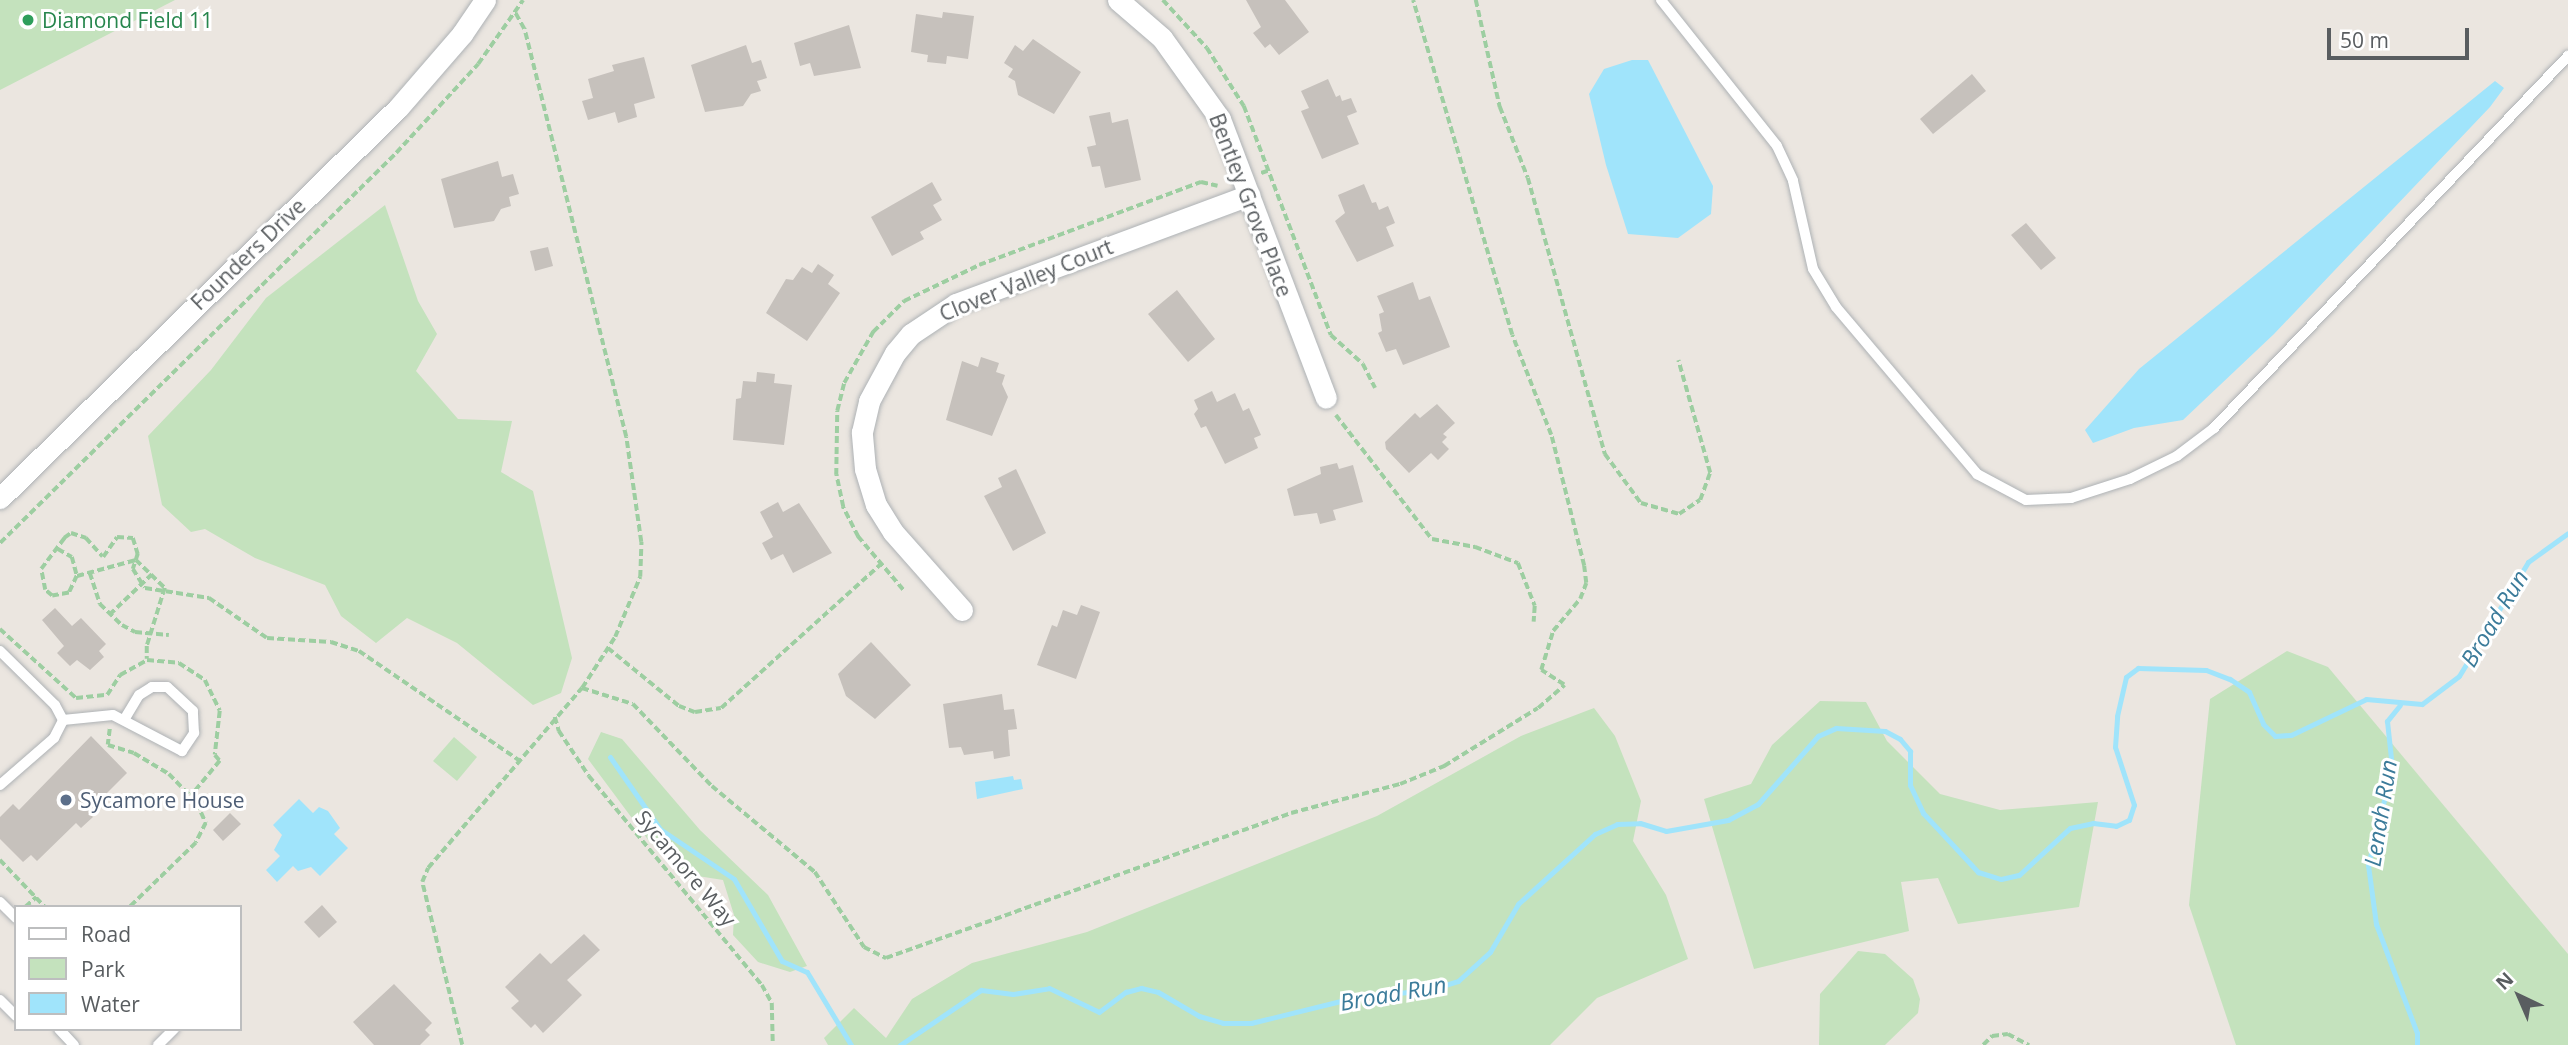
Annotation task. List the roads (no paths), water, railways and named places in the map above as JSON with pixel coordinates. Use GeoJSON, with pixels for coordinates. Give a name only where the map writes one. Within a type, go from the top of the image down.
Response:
{"type":"FeatureCollection","features":[{"type":"Feature","properties":{"kind":"street","name":"Founders Drive"},"geometry":{"type":"LineString","coordinates":[[0,498],[398,107],[462,34],[485,0]]}},
{"type":"Feature","properties":{"kind":"street","name":"Bentley Grove Place"},"geometry":{"type":"LineString","coordinates":[[1118,0],[1162,38],[1195,79],[1220,119],[1326,398]]}},
{"type":"Feature","properties":{"kind":"street","name":"Clover Valley Court"},"geometry":{"type":"LineString","coordinates":[[962,610],[893,532],[876,505],[865,470],[862,432],[869,401],[895,353],[911,334],[956,304],[1246,188]]}},
{"type":"Feature","properties":{"kind":"lane"},"geometry":{"type":"LineString","coordinates":[[1661,0],[1777,146],[1793,181],[1813,268],[1836,307],[1977,474],[2026,500],[2071,498],[2130,480],[2177,456],[2214,428],[2568,56]]}},
{"type":"Feature","properties":{"kind":"lane"},"geometry":{"type":"LineString","coordinates":[[0,651],[55,705],[63,720]]}},
{"type":"Feature","properties":{"kind":"lane"},"geometry":{"type":"LineString","coordinates":[[63,720],[113,715],[182,751],[194,733],[193,711],[181,695],[167,687],[152,687],[139,695],[124,720]]}},
{"type":"Feature","properties":{"kind":"lane"},"geometry":{"type":"LineString","coordinates":[[0,785],[54,738],[63,720]]}},
{"type":"Feature","properties":{"kind":"lane"},"geometry":{"type":"LineString","coordinates":[[0,902],[14,916]]}},
{"type":"Feature","properties":{"kind":"lane"},"geometry":{"type":"LineString","coordinates":[[0,1000],[14,1014]]}},
{"type":"Feature","properties":{"kind":"lane"},"geometry":{"type":"LineString","coordinates":[[61,1031],[74,1045]]}},
{"type":"Feature","properties":{"kind":"lane"},"geometry":{"type":"LineString","coordinates":[[158,1045],[172,1031]]}},
{"type":"Feature","properties":{"kind":"water"},"geometry":{"type":"Polygon","coordinates":[[[1632,60],[1648,60],[1713,186],[1711,214],[1678,238],[1628,234],[1606,165],[1589,94],[1604,69],[1632,60]]]}},
{"type":"Feature","properties":{"kind":"water"},"geometry":{"type":"Polygon","coordinates":[[[2495,81],[2504,88],[2490,107],[2274,334],[2183,420],[2134,428],[2093,443],[2085,430],[2139,369],[2495,81]]]}},
{"type":"Feature","properties":{"kind":"water"},"geometry":{"type":"Polygon","coordinates":[[[1013,776],[1014,780],[1021,779],[1023,789],[977,799],[975,782],[1013,776]]]}},
{"type":"Feature","properties":{"kind":"water"},"geometry":{"type":"Polygon","coordinates":[[[299,799],[313,813],[319,807],[328,811],[340,828],[334,834],[348,848],[320,876],[311,867],[298,871],[293,866],[277,882],[266,870],[280,856],[274,850],[282,835],[273,825],[299,799]]]}},
{"type":"Feature","properties":{"kind":"waterway","name":"Broad Run"},"geometry":{"type":"LineString","coordinates":[[900,1045],[981,990],[1013,994],[1049,988],[1099,1012],[1126,992],[1141,988],[1158,992],[1199,1016],[1223,1023],[1251,1023],[1357,997],[1429,990],[1458,981],[1490,952],[1518,904],[1595,834],[1617,824],[1640,823],[1666,831],[1728,820],[1758,804],[1818,736],[1836,728],[1885,731],[1900,739],[1910,751],[1910,785],[1923,813],[1978,872],[2001,879],[2019,875],[2070,828],[2093,823],[2116,826],[2129,820],[2134,805],[2115,747],[2117,716],[2126,677],[2138,668],[2206,670],[2230,679],[2249,692],[2263,724],[2275,736],[2291,735],[2366,699],[2422,704],[2459,676],[2528,562],[2568,533]]}},
{"type":"Feature","properties":{"kind":"waterway","name":"Lenah Run"},"geometry":{"type":"LineString","coordinates":[[2400,705],[2387,721],[2392,768],[2368,865],[2376,924],[2417,1033],[2417,1045]]}},
{"type":"Feature","properties":{"kind":"waterway"},"geometry":{"type":"LineString","coordinates":[[610,757],[660,829],[734,879],[782,961],[807,972],[851,1045]]}},
{"type":"Feature","properties":{"kind":"place","name":"Diamond Field 11"},"geometry":{"type":"Point","coordinates":[28,20]}},
{"type":"Feature","properties":{"kind":"place","name":"Sycamore House"},"geometry":{"type":"Point","coordinates":[66,800]}}]}
